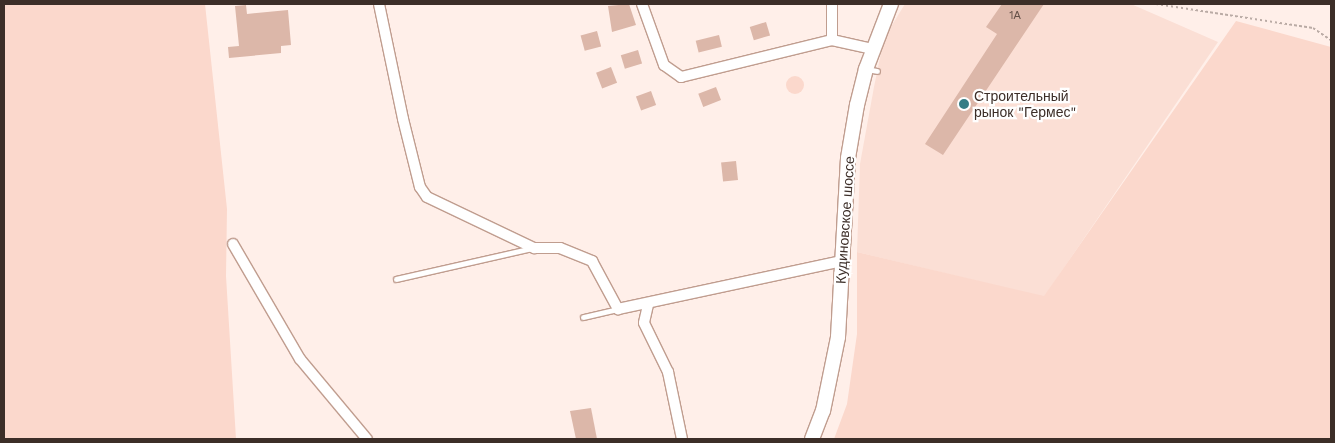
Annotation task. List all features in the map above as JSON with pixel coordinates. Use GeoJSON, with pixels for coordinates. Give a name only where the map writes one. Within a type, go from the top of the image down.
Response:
{"type":"FeatureCollection","features":[{"type":"Feature","properties":{"kind":"main road","name":"Кудиновское шоссе"},"geometry":{"type":"LineString","coordinates":[[812,439],[827,397],[838,336],[848,158],[871,70],[873,49],[891,4]]}},
{"type":"Feature","properties":{"kind":"street"},"geometry":{"type":"LineString","coordinates":[[378,4],[420,187],[427,198],[534,248],[560,248],[592,261],[618,309],[648,305],[842,261]]}},
{"type":"Feature","properties":{"kind":"street"},"geometry":{"type":"LineString","coordinates":[[642,4],[664,65],[681,77],[832,40],[873,49]]}},
{"type":"Feature","properties":{"kind":"street"},"geometry":{"type":"LineString","coordinates":[[832,4],[832,40]]}},
{"type":"Feature","properties":{"kind":"street"},"geometry":{"type":"LineString","coordinates":[[233,244],[300,359],[367,439]]}},
{"type":"Feature","properties":{"kind":"street"},"geometry":{"type":"LineString","coordinates":[[648,305],[644,323],[668,372],[682,439]]}},
{"type":"Feature","properties":{"kind":"lane"},"geometry":{"type":"LineString","coordinates":[[396,280],[534,248]]}},
{"type":"Feature","properties":{"kind":"lane"},"geometry":{"type":"LineString","coordinates":[[583,317],[618,309]]}},
{"type":"Feature","properties":{"kind":"path"},"geometry":{"type":"LineString","coordinates":[[1156,4],[1313,28],[1331,40]]}},
{"type":"Feature","properties":{"kind":"shaded area"},"geometry":{"type":"Polygon","coordinates":[[[4,4],[205,4],[227,209],[226,276],[236,439],[4,439],[4,4]]]}},
{"type":"Feature","properties":{"kind":"shaded area"},"geometry":{"type":"Polygon","coordinates":[[[905,4],[1131,4],[1218,42],[1044,297],[857,252],[860,164],[874,87],[884,38],[905,4]]]}},
{"type":"Feature","properties":{"kind":"shaded area"},"geometry":{"type":"Polygon","coordinates":[[[1236,21],[1331,47],[1331,439],[834,439],[847,404],[857,334],[857,252],[1044,296],[1236,21]]]}},
{"type":"Feature","properties":{"kind":"shaded area"},"geometry":{"type":"Polygon","coordinates":[[[791,76],[799,76],[804,81],[802,92],[791,94],[786,89],[786,81],[791,76]]]}},
{"type":"Feature","properties":{"kind":"building"},"geometry":{"type":"Polygon","coordinates":[[[629,4],[636,25],[612,32],[608,6],[629,4]]]}},
{"type":"Feature","properties":{"kind":"building"},"geometry":{"type":"Polygon","coordinates":[[[1002,4],[1044,4],[943,155],[925,144],[997,34],[986,27],[1002,4]]]}},
{"type":"Feature","properties":{"kind":"building"},"geometry":{"type":"Polygon","coordinates":[[[246,5],[247,14],[288,10],[291,45],[281,46],[281,53],[229,58],[228,47],[239,46],[235,6],[246,5]]]}},
{"type":"Feature","properties":{"kind":"building"},"geometry":{"type":"Polygon","coordinates":[[[766,22],[770,35],[754,40],[750,27],[766,22]]]}},
{"type":"Feature","properties":{"kind":"building"},"geometry":{"type":"Polygon","coordinates":[[[597,31],[601,46],[585,51],[581,35],[597,31]]]}},
{"type":"Feature","properties":{"kind":"building"},"geometry":{"type":"Polygon","coordinates":[[[719,35],[722,47],[699,52],[696,41],[719,35]]]}},
{"type":"Feature","properties":{"kind":"building"},"geometry":{"type":"Polygon","coordinates":[[[638,50],[642,63],[625,69],[621,55],[638,50]]]}},
{"type":"Feature","properties":{"kind":"building"},"geometry":{"type":"Polygon","coordinates":[[[611,67],[617,83],[602,89],[596,73],[611,67]]]}},
{"type":"Feature","properties":{"kind":"building"},"geometry":{"type":"Polygon","coordinates":[[[716,87],[721,100],[703,107],[698,94],[716,87]]]}},
{"type":"Feature","properties":{"kind":"building"},"geometry":{"type":"Polygon","coordinates":[[[651,91],[656,105],[641,111],[636,96],[651,91]]]}},
{"type":"Feature","properties":{"kind":"building"},"geometry":{"type":"Polygon","coordinates":[[[736,161],[738,180],[723,181],[721,163],[736,161]]]}},
{"type":"Feature","properties":{"kind":"building"},"geometry":{"type":"Polygon","coordinates":[[[591,408],[597,439],[576,439],[570,411],[591,408]]]}},
{"type":"Feature","properties":{"kind":"place","name":"Строительный рынок \"Гермес\""},"geometry":{"type":"Point","coordinates":[964,104]}}]}
